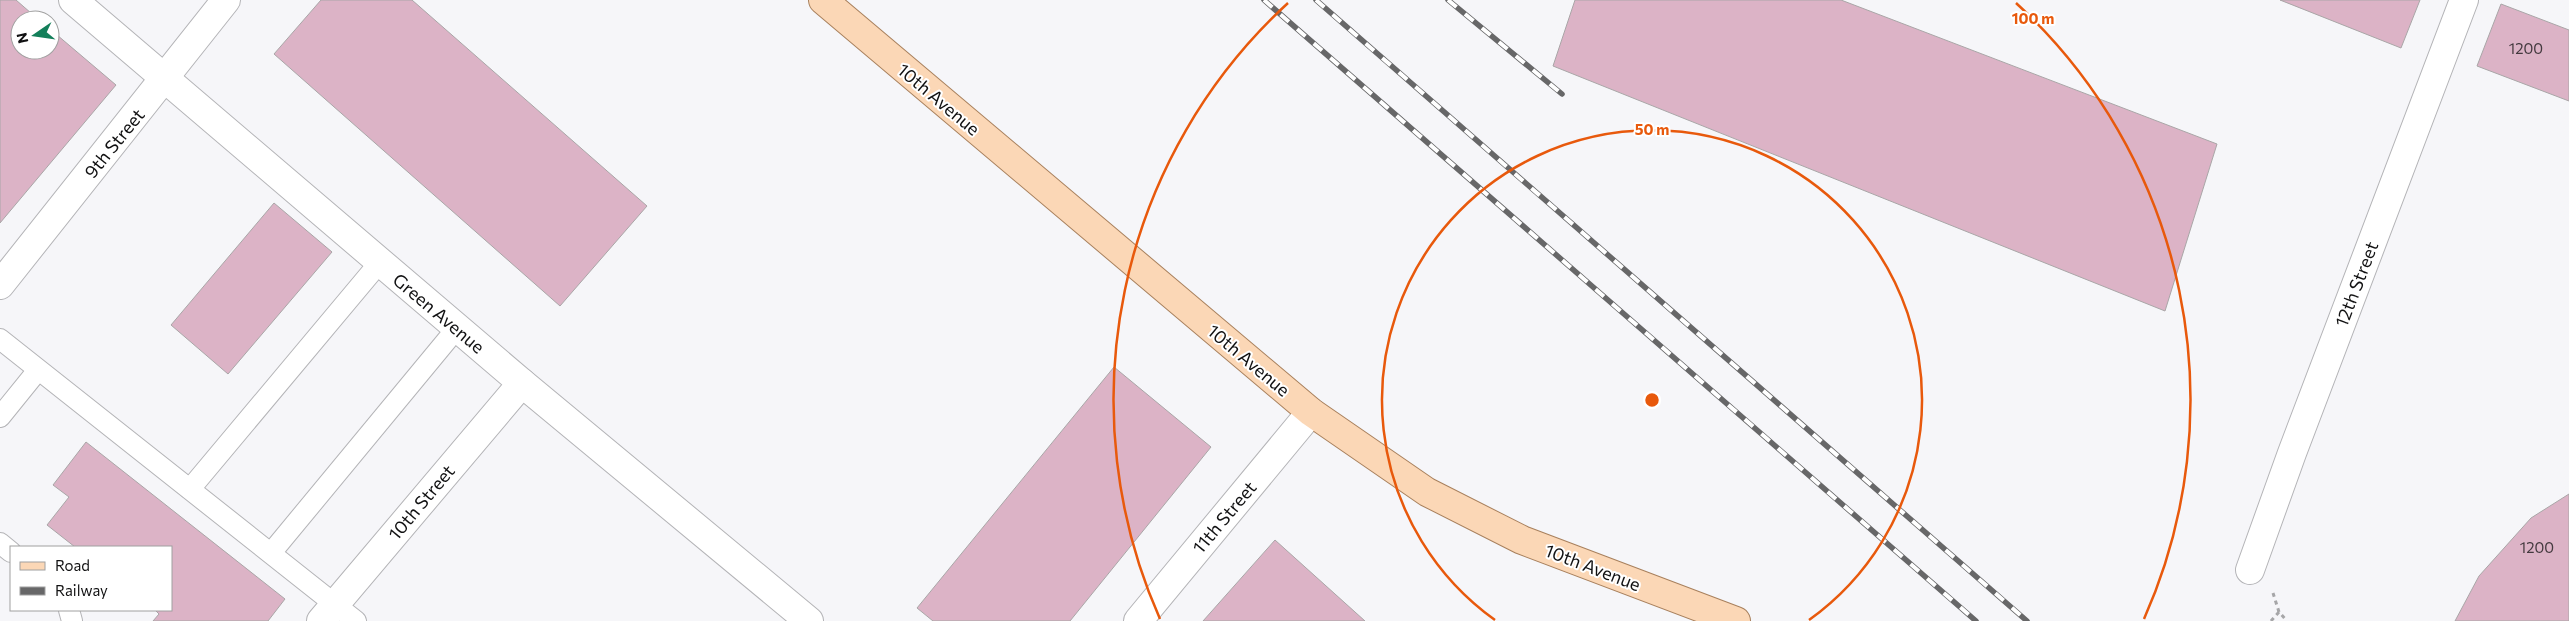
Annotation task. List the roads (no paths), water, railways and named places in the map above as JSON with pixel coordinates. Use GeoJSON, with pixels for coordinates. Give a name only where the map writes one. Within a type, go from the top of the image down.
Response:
{"type":"FeatureCollection","features":[{"type":"Feature","properties":{"kind":"main road","name":"10th Avenue"},"geometry":{"type":"LineString","coordinates":[[823,0],[1311,412],[1427,492],[1522,540],[1736,621]]}},
{"type":"Feature","properties":{"kind":"street","name":"Green Avenue"},"geometry":{"type":"LineString","coordinates":[[73,0],[522,383],[809,621]]}},
{"type":"Feature","properties":{"kind":"street","name":"9th Street"},"geometry":{"type":"LineString","coordinates":[[0,285],[165,80],[226,0]]}},
{"type":"Feature","properties":{"kind":"street","name":"12th Street"},"geometry":{"type":"LineString","coordinates":[[2250,570],[2292,453],[2464,0]]}},
{"type":"Feature","properties":{"kind":"street","name":"10th Street"},"geometry":{"type":"LineString","coordinates":[[328,612],[522,383]]}},
{"type":"Feature","properties":{"kind":"street","name":"11th Street"},"geometry":{"type":"LineString","coordinates":[[1138,621],[1311,412]]}},
{"type":"Feature","properties":{"kind":"lane"},"geometry":{"type":"LineString","coordinates":[[190,489],[380,262]]}},
{"type":"Feature","properties":{"kind":"lane"},"geometry":{"type":"LineString","coordinates":[[271,553],[457,328]]}},
{"type":"Feature","properties":{"kind":"lane"},"geometry":{"type":"LineString","coordinates":[[0,339],[271,553],[328,612],[356,621]]}},
{"type":"Feature","properties":{"kind":"lane"},"geometry":{"type":"LineString","coordinates":[[0,417],[38,370]]}},
{"type":"Feature","properties":{"kind":"lane"},"geometry":{"type":"LineString","coordinates":[[0,543],[10,551]]}},
{"type":"Feature","properties":{"kind":"railway"},"geometry":{"type":"LineString","coordinates":[[1264,0],[1976,621]]}},
{"type":"Feature","properties":{"kind":"railway"},"geometry":{"type":"LineString","coordinates":[[1316,0],[2027,621]]}},
{"type":"Feature","properties":{"kind":"railway"},"geometry":{"type":"LineString","coordinates":[[1448,0],[1562,94]]}}]}
